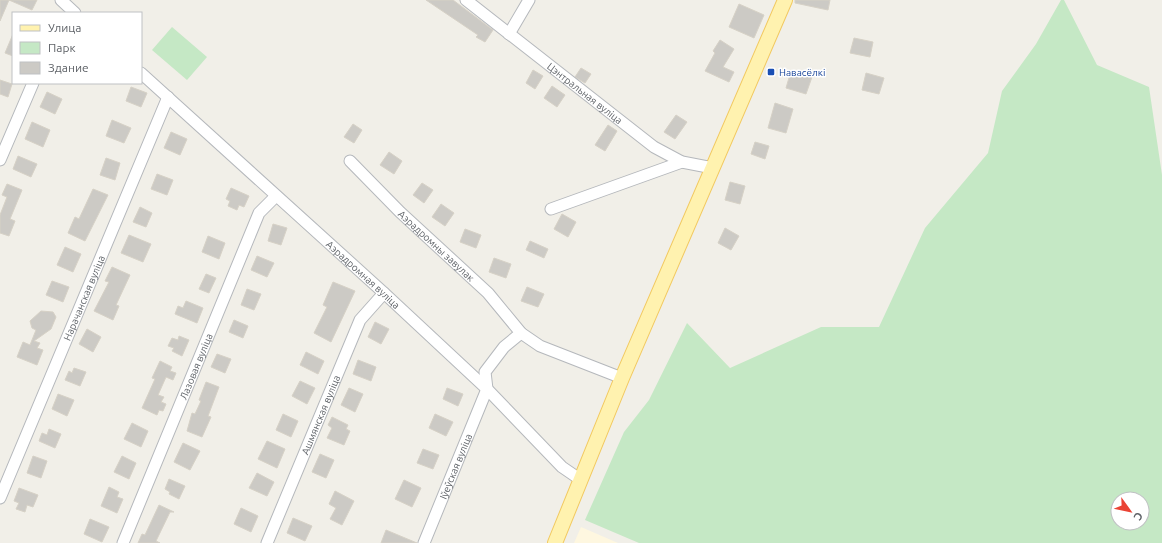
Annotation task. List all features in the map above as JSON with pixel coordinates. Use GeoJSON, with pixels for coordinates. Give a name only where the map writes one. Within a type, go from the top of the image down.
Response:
{"type":"FeatureCollection","features":[{"type":"Feature","properties":{"kind":"main road"},"geometry":{"type":"LineString","coordinates":[[555,543],[622,378],[785,0]]}},
{"type":"Feature","properties":{"kind":"street","name":"Цэнтральная вуліца"},"geometry":{"type":"LineString","coordinates":[[466,0],[654,147],[682,162],[713,168]]}},
{"type":"Feature","properties":{"kind":"street"},"geometry":{"type":"LineString","coordinates":[[509,34],[529,0]]}},
{"type":"Feature","properties":{"kind":"street"},"geometry":{"type":"LineString","coordinates":[[63,6],[73,12]]}},
{"type":"Feature","properties":{"kind":"street","name":"Аэрадромная вуліца"},"geometry":{"type":"LineString","coordinates":[[142,74],[384,293],[487,389],[562,468],[581,480]]}},
{"type":"Feature","properties":{"kind":"street"},"geometry":{"type":"LineString","coordinates":[[0,160],[33,84]]}},
{"type":"Feature","properties":{"kind":"street","name":"Нарачанская вуліца"},"geometry":{"type":"LineString","coordinates":[[0,498],[168,97]]}},
{"type":"Feature","properties":{"kind":"street","name":"Аэрадромны завулак"},"geometry":{"type":"LineString","coordinates":[[350,162],[400,212],[488,293],[521,333],[540,346],[622,378]]}},
{"type":"Feature","properties":{"kind":"street"},"geometry":{"type":"LineString","coordinates":[[551,209],[682,162]]}},
{"type":"Feature","properties":{"kind":"street","name":"Лазовая вуліца"},"geometry":{"type":"LineString","coordinates":[[123,543],[260,213],[276,196]]}},
{"type":"Feature","properties":{"kind":"street","name":"Ашмянская вуліца"},"geometry":{"type":"LineString","coordinates":[[267,543],[360,320],[384,293]]}},
{"type":"Feature","properties":{"kind":"street"},"geometry":{"type":"LineString","coordinates":[[487,389],[485,372],[504,347],[521,333]]}},
{"type":"Feature","properties":{"kind":"street","name":"Іўеўская вуліца"},"geometry":{"type":"LineString","coordinates":[[424,543],[487,389]]}},
{"type":"Feature","properties":{"kind":"shaded area"},"geometry":{"type":"Polygon","coordinates":[[[581,527],[618,543],[574,543],[581,527]]]}},
{"type":"Feature","properties":{"kind":"green space"},"geometry":{"type":"Polygon","coordinates":[[[1061,0],[1064,0],[1097,65],[1149,87],[1162,175],[1162,543],[639,543],[585,520],[624,432],[649,400],[687,323],[730,368],[821,327],[879,327],[925,228],[988,153],[1002,91],[1036,44],[1061,0]]]}},
{"type":"Feature","properties":{"kind":"green space"},"geometry":{"type":"Polygon","coordinates":[[[172,27],[207,57],[187,80],[152,50],[172,27]]]}},
{"type":"Feature","properties":{"kind":"building"},"geometry":{"type":"Polygon","coordinates":[[[0,0],[9,0],[0,21],[0,0]]]}},
{"type":"Feature","properties":{"kind":"building"},"geometry":{"type":"Polygon","coordinates":[[[9,0],[37,0],[32,10],[9,0]]]}},
{"type":"Feature","properties":{"kind":"building"},"geometry":{"type":"Polygon","coordinates":[[[426,0],[453,0],[493,30],[485,42],[476,37],[478,35],[426,0]]]}},
{"type":"Feature","properties":{"kind":"building"},"geometry":{"type":"Polygon","coordinates":[[[795,0],[830,0],[828,10],[795,3],[795,0]]]}},
{"type":"Feature","properties":{"kind":"building"},"geometry":{"type":"Polygon","coordinates":[[[739,4],[764,15],[754,38],[729,27],[739,4]]]}},
{"type":"Feature","properties":{"kind":"building"},"geometry":{"type":"Polygon","coordinates":[[[12,36],[12,56],[5,53],[12,36]]]}},
{"type":"Feature","properties":{"kind":"building"},"geometry":{"type":"Polygon","coordinates":[[[854,38],[873,42],[870,57],[850,53],[854,38]]]}},
{"type":"Feature","properties":{"kind":"building"},"geometry":{"type":"Polygon","coordinates":[[[720,40],[734,49],[723,67],[734,72],[729,82],[705,71],[715,53],[713,51],[720,40]]]}},
{"type":"Feature","properties":{"kind":"building"},"geometry":{"type":"Polygon","coordinates":[[[581,68],[591,74],[585,83],[575,77],[581,68]]]}},
{"type":"Feature","properties":{"kind":"building"},"geometry":{"type":"Polygon","coordinates":[[[533,70],[543,76],[535,89],[526,83],[533,70]]]}},
{"type":"Feature","properties":{"kind":"building"},"geometry":{"type":"Polygon","coordinates":[[[791,71],[812,77],[806,94],[786,88],[791,71]]]}},
{"type":"Feature","properties":{"kind":"building"},"geometry":{"type":"Polygon","coordinates":[[[866,73],[884,78],[879,94],[862,90],[866,73]]]}},
{"type":"Feature","properties":{"kind":"building"},"geometry":{"type":"Polygon","coordinates":[[[0,80],[12,84],[8,97],[0,94],[0,80]]]}},
{"type":"Feature","properties":{"kind":"building"},"geometry":{"type":"Polygon","coordinates":[[[552,86],[565,95],[557,107],[544,98],[552,86]]]}},
{"type":"Feature","properties":{"kind":"building"},"geometry":{"type":"Polygon","coordinates":[[[131,87],[147,93],[141,107],[126,101],[131,87]]]}},
{"type":"Feature","properties":{"kind":"building"},"geometry":{"type":"Polygon","coordinates":[[[47,92],[62,99],[55,114],[40,107],[47,92]]]}},
{"type":"Feature","properties":{"kind":"building"},"geometry":{"type":"Polygon","coordinates":[[[775,103],[793,109],[786,133],[768,128],[775,103]]]}},
{"type":"Feature","properties":{"kind":"building"},"geometry":{"type":"Polygon","coordinates":[[[676,115],[687,122],[675,139],[664,132],[676,115]]]}},
{"type":"Feature","properties":{"kind":"building"},"geometry":{"type":"Polygon","coordinates":[[[112,120],[131,128],[124,143],[106,136],[112,120]]]}},
{"type":"Feature","properties":{"kind":"building"},"geometry":{"type":"Polygon","coordinates":[[[32,122],[50,130],[43,147],[25,139],[32,122]]]}},
{"type":"Feature","properties":{"kind":"building"},"geometry":{"type":"Polygon","coordinates":[[[353,124],[362,130],[354,143],[344,137],[353,124]]]}},
{"type":"Feature","properties":{"kind":"building"},"geometry":{"type":"Polygon","coordinates":[[[608,125],[617,131],[605,151],[595,145],[608,125]]]}},
{"type":"Feature","properties":{"kind":"building"},"geometry":{"type":"Polygon","coordinates":[[[171,132],[187,139],[180,155],[164,148],[171,132]]]}},
{"type":"Feature","properties":{"kind":"building"},"geometry":{"type":"Polygon","coordinates":[[[755,142],[769,146],[765,159],[751,154],[755,142]]]}},
{"type":"Feature","properties":{"kind":"building"},"geometry":{"type":"Polygon","coordinates":[[[389,152],[402,161],[394,174],[380,165],[389,152]]]}},
{"type":"Feature","properties":{"kind":"building"},"geometry":{"type":"Polygon","coordinates":[[[18,156],[37,164],[31,177],[13,169],[18,156]]]}},
{"type":"Feature","properties":{"kind":"building"},"geometry":{"type":"Polygon","coordinates":[[[106,158],[120,163],[115,180],[100,175],[106,158]]]}},
{"type":"Feature","properties":{"kind":"building"},"geometry":{"type":"Polygon","coordinates":[[[157,174],[173,180],[167,195],[151,189],[157,174]]]}},
{"type":"Feature","properties":{"kind":"building"},"geometry":{"type":"Polygon","coordinates":[[[730,182],[745,186],[740,204],[725,200],[730,182]]]}},
{"type":"Feature","properties":{"kind":"building"},"geometry":{"type":"Polygon","coordinates":[[[422,183],[433,190],[424,203],[413,195],[422,183]]]}},
{"type":"Feature","properties":{"kind":"building"},"geometry":{"type":"Polygon","coordinates":[[[7,184],[22,190],[10,219],[15,221],[9,236],[0,233],[0,215],[7,197],[2,195],[7,184]]]}},
{"type":"Feature","properties":{"kind":"building"},"geometry":{"type":"Polygon","coordinates":[[[231,188],[249,196],[244,207],[239,205],[237,210],[228,206],[230,201],[226,199],[231,188]]]}},
{"type":"Feature","properties":{"kind":"building"},"geometry":{"type":"Polygon","coordinates":[[[93,189],[108,195],[85,241],[68,233],[75,217],[79,219],[93,189]]]}},
{"type":"Feature","properties":{"kind":"building"},"geometry":{"type":"Polygon","coordinates":[[[441,204],[454,213],[445,226],[432,217],[441,204]]]}},
{"type":"Feature","properties":{"kind":"building"},"geometry":{"type":"Polygon","coordinates":[[[140,207],[152,213],[146,227],[133,222],[140,207]]]}},
{"type":"Feature","properties":{"kind":"building"},"geometry":{"type":"Polygon","coordinates":[[[562,214],[576,222],[568,237],[554,229],[562,214]]]}},
{"type":"Feature","properties":{"kind":"building"},"geometry":{"type":"Polygon","coordinates":[[[273,224],[287,228],[281,245],[268,241],[273,224]]]}},
{"type":"Feature","properties":{"kind":"building"},"geometry":{"type":"Polygon","coordinates":[[[725,228],[739,236],[731,250],[718,243],[725,228]]]}},
{"type":"Feature","properties":{"kind":"building"},"geometry":{"type":"Polygon","coordinates":[[[465,229],[481,235],[476,248],[460,242],[465,229]]]}},
{"type":"Feature","properties":{"kind":"building"},"geometry":{"type":"Polygon","coordinates":[[[129,235],[151,244],[143,262],[121,253],[129,235]]]}},
{"type":"Feature","properties":{"kind":"building"},"geometry":{"type":"Polygon","coordinates":[[[208,236],[225,243],[219,259],[202,252],[208,236]]]}},
{"type":"Feature","properties":{"kind":"building"},"geometry":{"type":"Polygon","coordinates":[[[530,241],[548,249],[544,258],[526,250],[530,241]]]}},
{"type":"Feature","properties":{"kind":"building"},"geometry":{"type":"Polygon","coordinates":[[[65,247],[81,254],[73,272],[57,265],[65,247]]]}},
{"type":"Feature","properties":{"kind":"building"},"geometry":{"type":"Polygon","coordinates":[[[257,256],[274,263],[267,277],[251,270],[257,256]]]}},
{"type":"Feature","properties":{"kind":"building"},"geometry":{"type":"Polygon","coordinates":[[[494,258],[511,264],[506,278],[489,272],[494,258]]]}},
{"type":"Feature","properties":{"kind":"building"},"geometry":{"type":"Polygon","coordinates":[[[112,267],[130,275],[116,305],[119,306],[113,320],[94,311],[109,282],[105,281],[112,267]]]}},
{"type":"Feature","properties":{"kind":"building"},"geometry":{"type":"Polygon","coordinates":[[[206,274],[216,278],[209,293],[199,289],[206,274]]]}},
{"type":"Feature","properties":{"kind":"building"},"geometry":{"type":"Polygon","coordinates":[[[52,281],[69,287],[63,302],[46,295],[52,281]]]}},
{"type":"Feature","properties":{"kind":"building"},"geometry":{"type":"Polygon","coordinates":[[[333,282],[355,291],[331,342],[314,333],[327,307],[323,305],[333,282]]]}},
{"type":"Feature","properties":{"kind":"building"},"geometry":{"type":"Polygon","coordinates":[[[527,287],[544,294],[538,307],[521,301],[527,287]]]}},
{"type":"Feature","properties":{"kind":"building"},"geometry":{"type":"Polygon","coordinates":[[[247,289],[261,294],[254,310],[241,305],[247,289]]]}},
{"type":"Feature","properties":{"kind":"building"},"geometry":{"type":"Polygon","coordinates":[[[186,301],[203,308],[197,323],[175,314],[178,306],[183,308],[186,301]]]}},
{"type":"Feature","properties":{"kind":"building"},"geometry":{"type":"Polygon","coordinates":[[[41,311],[53,312],[56,317],[51,329],[34,341],[40,343],[37,348],[43,350],[37,365],[17,357],[23,342],[30,345],[36,330],[32,328],[30,321],[41,311]]]}},
{"type":"Feature","properties":{"kind":"building"},"geometry":{"type":"Polygon","coordinates":[[[234,320],[248,326],[243,338],[229,332],[234,320]]]}},
{"type":"Feature","properties":{"kind":"building"},"geometry":{"type":"Polygon","coordinates":[[[375,322],[389,329],[381,344],[368,337],[375,322]]]}},
{"type":"Feature","properties":{"kind":"building"},"geometry":{"type":"Polygon","coordinates":[[[87,329],[101,337],[93,352],[79,344],[87,329]]]}},
{"type":"Feature","properties":{"kind":"building"},"geometry":{"type":"Polygon","coordinates":[[[179,336],[189,340],[182,356],[172,351],[174,348],[168,346],[172,338],[178,340],[179,336]]]}},
{"type":"Feature","properties":{"kind":"building"},"geometry":{"type":"Polygon","coordinates":[[[306,352],[324,361],[318,374],[300,365],[306,352]]]}},
{"type":"Feature","properties":{"kind":"building"},"geometry":{"type":"Polygon","coordinates":[[[217,354],[231,359],[225,373],[211,367],[217,354]]]}},
{"type":"Feature","properties":{"kind":"building"},"geometry":{"type":"Polygon","coordinates":[[[358,360],[376,367],[371,381],[353,374],[358,360]]]}},
{"type":"Feature","properties":{"kind":"building"},"geometry":{"type":"Polygon","coordinates":[[[160,361],[172,367],[170,371],[176,373],[173,380],[166,377],[158,395],[164,397],[161,402],[166,404],[163,411],[159,410],[157,415],[142,408],[155,379],[152,378],[160,361]]]}},
{"type":"Feature","properties":{"kind":"building"},"geometry":{"type":"Polygon","coordinates":[[[74,368],[86,372],[80,386],[65,380],[69,371],[72,373],[74,368]]]}},
{"type":"Feature","properties":{"kind":"building"},"geometry":{"type":"Polygon","coordinates":[[[300,381],[315,388],[307,404],[292,396],[300,381]]]}},
{"type":"Feature","properties":{"kind":"building"},"geometry":{"type":"Polygon","coordinates":[[[206,382],[219,387],[208,416],[211,417],[202,437],[187,431],[192,413],[195,414],[201,401],[199,400],[206,382]]]}},
{"type":"Feature","properties":{"kind":"building"},"geometry":{"type":"Polygon","coordinates":[[[349,388],[363,394],[355,412],[341,405],[349,388]]]}},
{"type":"Feature","properties":{"kind":"building"},"geometry":{"type":"Polygon","coordinates":[[[447,388],[463,394],[458,406],[443,399],[447,388]]]}},
{"type":"Feature","properties":{"kind":"building"},"geometry":{"type":"Polygon","coordinates":[[[58,394],[74,400],[67,416],[52,409],[58,394]]]}},
{"type":"Feature","properties":{"kind":"building"},"geometry":{"type":"Polygon","coordinates":[[[283,414],[298,421],[291,437],[276,430],[283,414]]]}},
{"type":"Feature","properties":{"kind":"building"},"geometry":{"type":"Polygon","coordinates":[[[435,414],[453,422],[446,436],[429,428],[435,414]]]}},
{"type":"Feature","properties":{"kind":"building"},"geometry":{"type":"Polygon","coordinates":[[[332,417],[348,425],[346,429],[350,431],[344,445],[327,438],[332,428],[328,425],[332,417]]]}},
{"type":"Feature","properties":{"kind":"building"},"geometry":{"type":"Polygon","coordinates":[[[132,423],[148,431],[141,447],[124,439],[132,423]]]}},
{"type":"Feature","properties":{"kind":"building"},"geometry":{"type":"Polygon","coordinates":[[[49,429],[61,434],[55,448],[39,441],[42,433],[47,435],[49,429]]]}},
{"type":"Feature","properties":{"kind":"building"},"geometry":{"type":"Polygon","coordinates":[[[267,441],[285,449],[277,468],[258,459],[267,441]]]}},
{"type":"Feature","properties":{"kind":"building"},"geometry":{"type":"Polygon","coordinates":[[[183,443],[200,451],[190,470],[174,462],[183,443]]]}},
{"type":"Feature","properties":{"kind":"building"},"geometry":{"type":"Polygon","coordinates":[[[423,449],[439,455],[433,469],[417,463],[423,449]]]}},
{"type":"Feature","properties":{"kind":"building"},"geometry":{"type":"Polygon","coordinates":[[[320,454],[334,460],[326,478],[312,472],[320,454]]]}},
{"type":"Feature","properties":{"kind":"building"},"geometry":{"type":"Polygon","coordinates":[[[33,456],[47,461],[41,478],[27,473],[33,456]]]}},
{"type":"Feature","properties":{"kind":"building"},"geometry":{"type":"Polygon","coordinates":[[[122,456],[136,463],[129,479],[114,472],[122,456]]]}},
{"type":"Feature","properties":{"kind":"building"},"geometry":{"type":"Polygon","coordinates":[[[257,473],[274,482],[267,496],[249,488],[257,473]]]}},
{"type":"Feature","properties":{"kind":"building"},"geometry":{"type":"Polygon","coordinates":[[[169,479],[185,486],[179,499],[169,494],[170,492],[165,489],[169,479]]]}},
{"type":"Feature","properties":{"kind":"building"},"geometry":{"type":"Polygon","coordinates":[[[404,480],[421,488],[412,507],[395,499],[404,480]]]}},
{"type":"Feature","properties":{"kind":"building"},"geometry":{"type":"Polygon","coordinates":[[[109,487],[119,492],[117,497],[123,499],[117,513],[101,506],[109,487]]]}},
{"type":"Feature","properties":{"kind":"building"},"geometry":{"type":"Polygon","coordinates":[[[19,488],[38,495],[33,507],[27,505],[25,512],[16,509],[19,503],[14,501],[19,488]]]}},
{"type":"Feature","properties":{"kind":"building"},"geometry":{"type":"Polygon","coordinates":[[[335,491],[354,501],[342,525],[330,519],[336,508],[329,504],[335,491]]]}},
{"type":"Feature","properties":{"kind":"building"},"geometry":{"type":"Polygon","coordinates":[[[159,505],[174,512],[170,512],[156,541],[160,543],[138,543],[142,534],[145,535],[159,505]]]}},
{"type":"Feature","properties":{"kind":"building"},"geometry":{"type":"Polygon","coordinates":[[[241,508],[258,516],[251,532],[234,524],[241,508]]]}},
{"type":"Feature","properties":{"kind":"building"},"geometry":{"type":"Polygon","coordinates":[[[293,518],[312,526],[305,541],[287,533],[293,518]]]}},
{"type":"Feature","properties":{"kind":"building"},"geometry":{"type":"Polygon","coordinates":[[[90,519],[109,527],[102,542],[84,534],[90,519]]]}},
{"type":"Feature","properties":{"kind":"building"},"geometry":{"type":"Polygon","coordinates":[[[386,530],[417,543],[381,543],[386,530]]]}},
{"type":"Feature","properties":{"kind":"place","name":"Навасёлкі"},"geometry":{"type":"Point","coordinates":[771,72]}}]}
